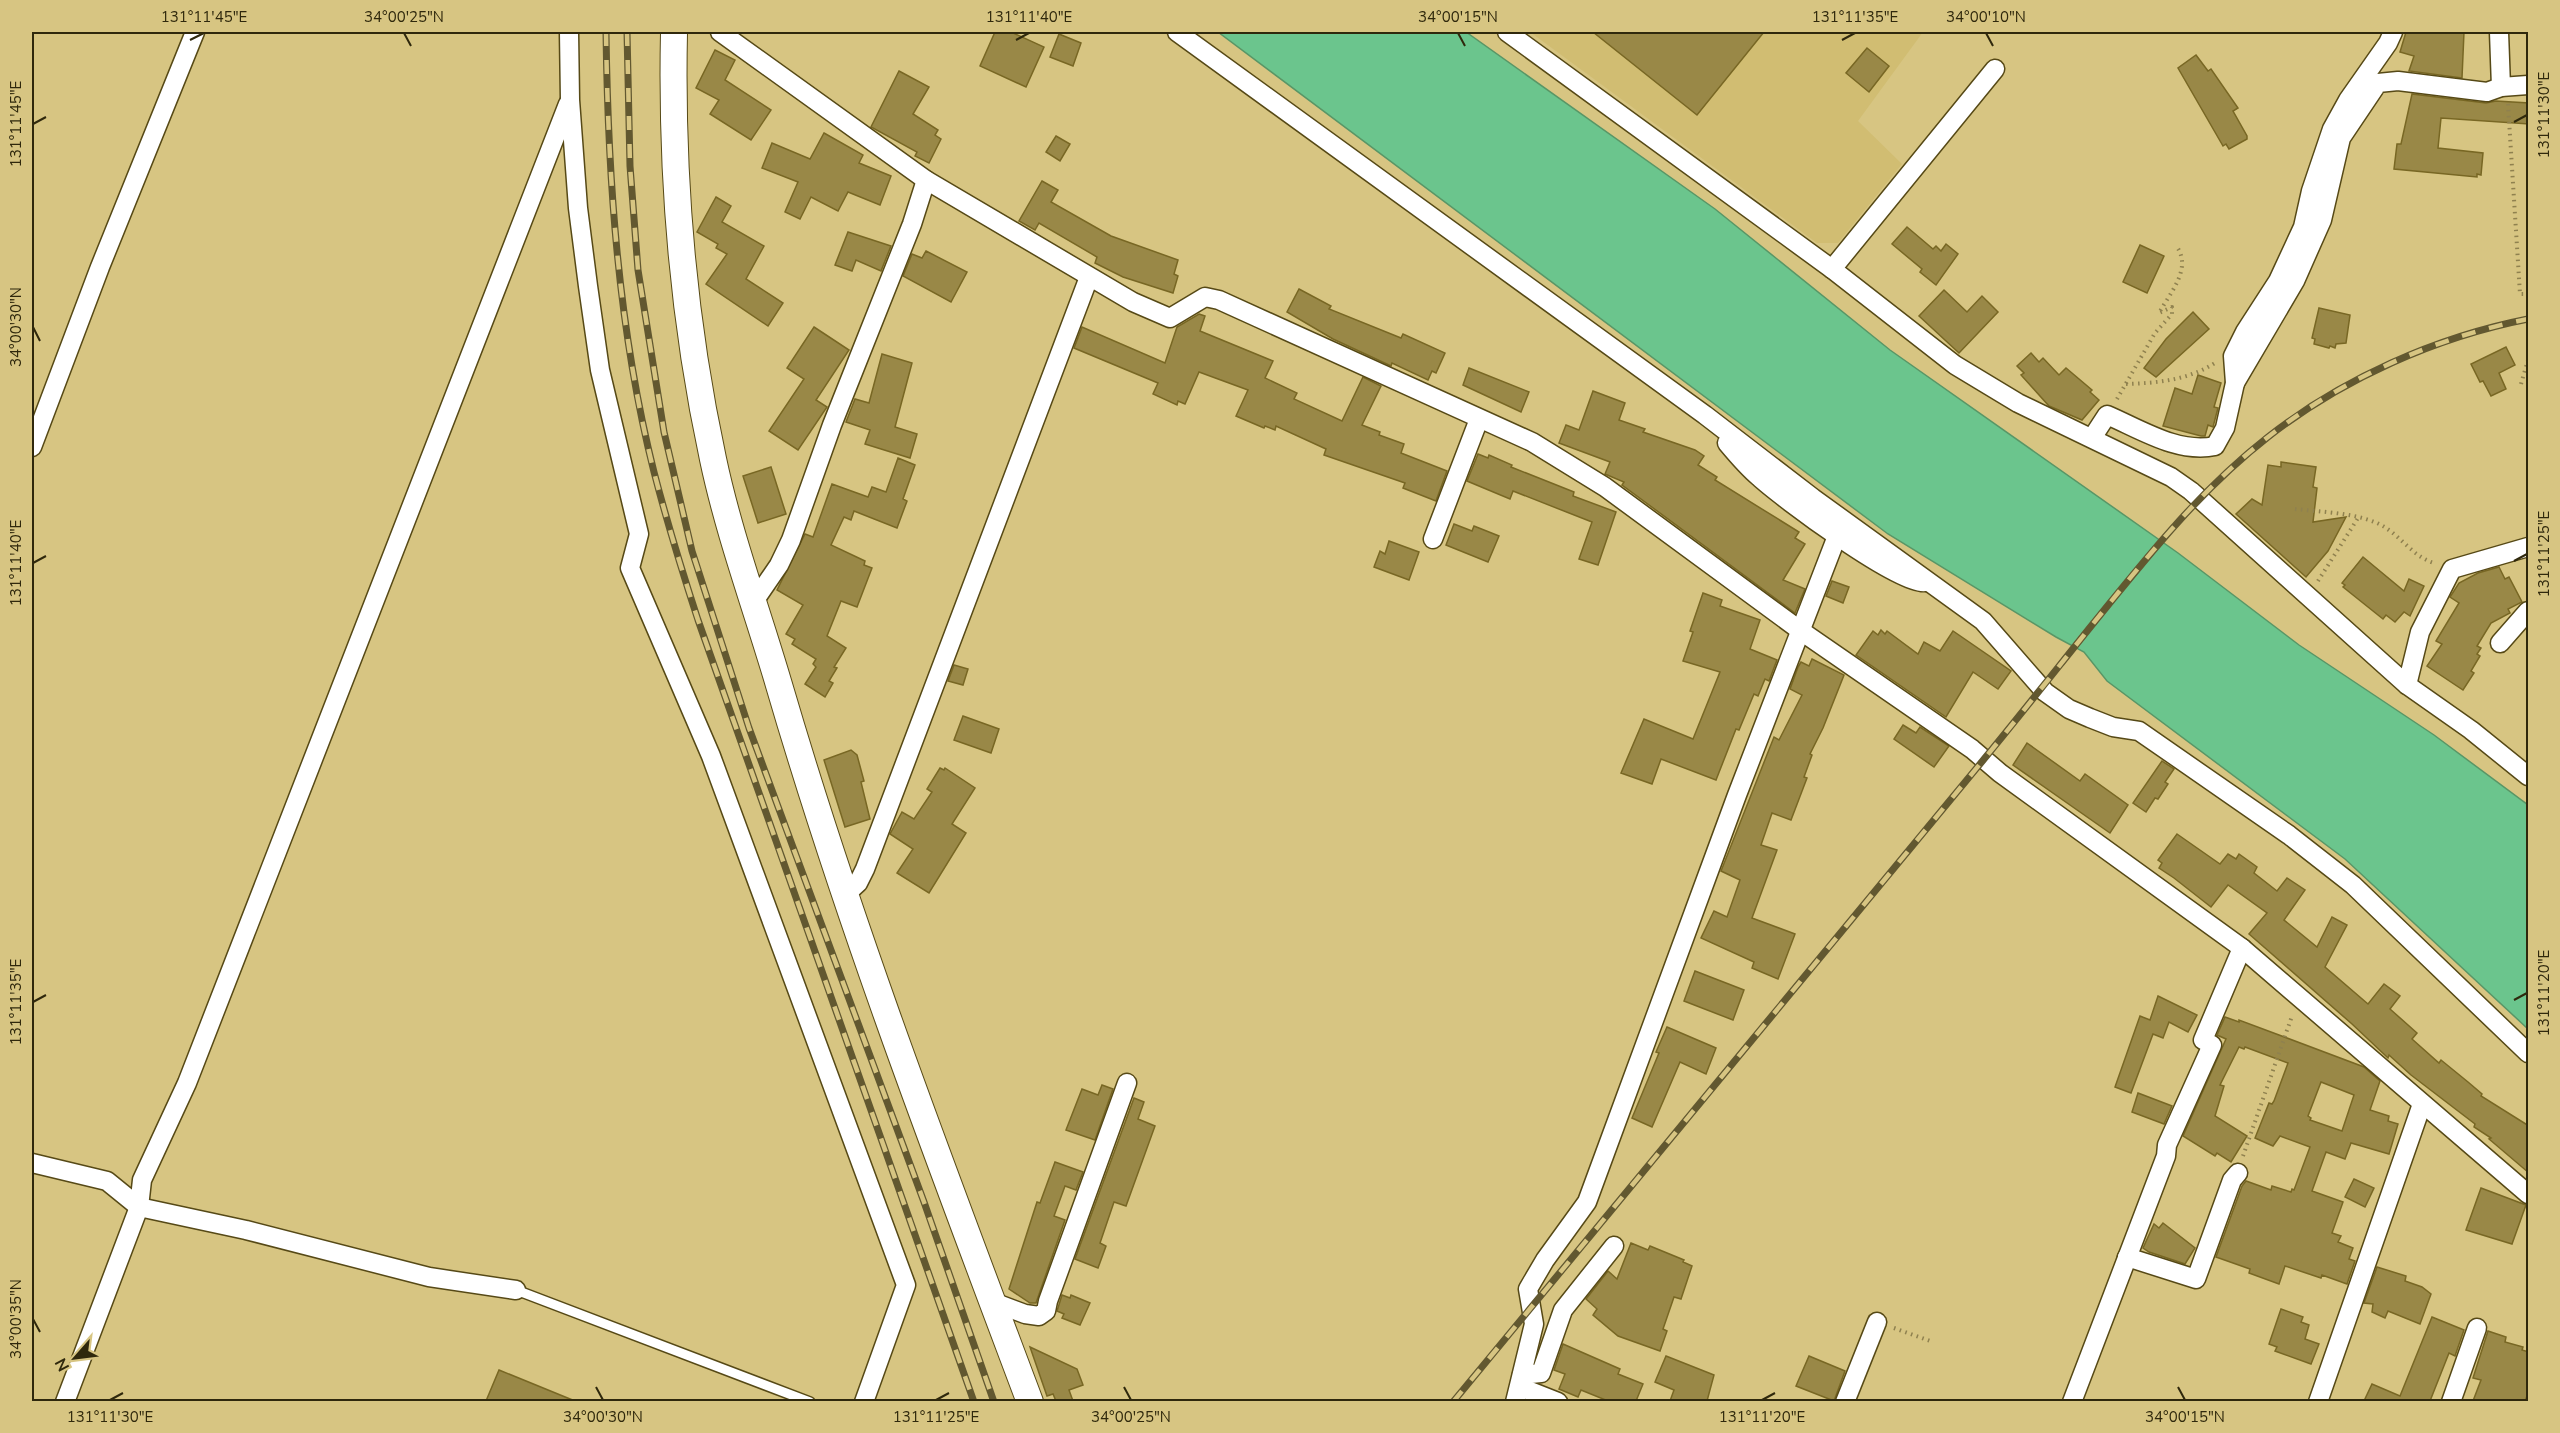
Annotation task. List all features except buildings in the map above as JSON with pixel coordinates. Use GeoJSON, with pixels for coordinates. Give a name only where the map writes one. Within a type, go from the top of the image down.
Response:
{"type":"FeatureCollection","features":[{"type":"Feature","properties":{"kind":"street"},"geometry":{"type":"LineString","coordinates":[[32,447],[105,256],[195,32]]}},
{"type":"Feature","properties":{"kind":"street"},"geometry":{"type":"LineString","coordinates":[[570,32],[570,100],[578,208],[600,370],[639,534],[630,568],[711,756],[906,1285],[864,1401]]}},
{"type":"Feature","properties":{"kind":"street"},"geometry":{"type":"LineString","coordinates":[[674,32],[673,76],[678,202],[691,329],[713,459],[807,782],[845,895],[1030,1401]]}},
{"type":"Feature","properties":{"kind":"street"},"geometry":{"type":"LineString","coordinates":[[720,32],[926,180],[1133,302],[1170,318],[1205,297],[1219,300],[1532,442],[1605,487],[1802,631],[1972,749],[2000,773],[2242,948],[2300,995],[2422,1104],[2529,1194]]}},
{"type":"Feature","properties":{"kind":"street"},"geometry":{"type":"LineString","coordinates":[[1177,32],[1705,415],[1813,498],[1983,621],[2045,692],[2069,709],[2113,727],[2139,731],[2280,829],[2353,885],[2529,1053]]}},
{"type":"Feature","properties":{"kind":"street"},"geometry":{"type":"LineString","coordinates":[[1507,32],[1832,269],[1955,365],[2018,402],[2170,477],[2191,491],[2408,685],[2471,730],[2529,776]]}},
{"type":"Feature","properties":{"kind":"street"},"geometry":{"type":"LineString","coordinates":[[2092,438],[2107,415],[2183,447],[2200,450],[2215,446],[2225,428],[2235,383],[2233,356],[2244,332],[2278,280],[2303,227],[2331,129],[2393,32]]}},
{"type":"Feature","properties":{"kind":"street"},"geometry":{"type":"LineString","coordinates":[[2499,32],[2501,87]]}},
{"type":"Feature","properties":{"kind":"street"},"geometry":{"type":"LineString","coordinates":[[1832,269],[1995,69]]}},
{"type":"Feature","properties":{"kind":"street"},"geometry":{"type":"LineString","coordinates":[[2235,383],[2295,281],[2322,220],[2341,138],[2378,84],[2398,81],[2487,92],[2501,87],[2529,85]]}},
{"type":"Feature","properties":{"kind":"street"},"geometry":{"type":"LineString","coordinates":[[65,1401],[139,1207],[142,1180],[188,1083],[570,100]]}},
{"type":"Feature","properties":{"kind":"street"},"geometry":{"type":"LineString","coordinates":[[754,600],[779,565],[790,540],[832,425],[912,224],[926,180]]}},
{"type":"Feature","properties":{"kind":"street"},"geometry":{"type":"LineString","coordinates":[[845,895],[858,883],[865,869],[1089,277]]}},
{"type":"Feature","properties":{"kind":"street"},"geometry":{"type":"LineString","coordinates":[[1705,415],[1759,478],[1837,536],[1899,576],[1919,584],[1929,581]]}},
{"type":"Feature","properties":{"kind":"street"},"geometry":{"type":"LineString","coordinates":[[1433,539],[1479,419]]}},
{"type":"Feature","properties":{"kind":"street"},"geometry":{"type":"LineString","coordinates":[[1519,1388],[1534,1324],[1528,1289],[1545,1260],[1587,1202],[1733,807],[1837,536]]}},
{"type":"Feature","properties":{"kind":"street"},"geometry":{"type":"LineString","coordinates":[[2408,685],[2420,632],[2452,569],[2529,547]]}},
{"type":"Feature","properties":{"kind":"street"},"geometry":{"type":"LineString","coordinates":[[2500,643],[2529,611]]}},
{"type":"Feature","properties":{"kind":"street"},"geometry":{"type":"LineString","coordinates":[[2072,1401],[2166,1156],[2167,1145],[2212,1045],[2203,1040],[2242,948]]}},
{"type":"Feature","properties":{"kind":"street"},"geometry":{"type":"LineString","coordinates":[[993,1302],[1025,1314],[1039,1316],[1046,1311],[1127,1083]]}},
{"type":"Feature","properties":{"kind":"street"},"geometry":{"type":"LineString","coordinates":[[2318,1401],[2422,1104]]}},
{"type":"Feature","properties":{"kind":"street"},"geometry":{"type":"LineString","coordinates":[[32,1163],[107,1181],[139,1207],[188,1216],[429,1277],[516,1290]]}},
{"type":"Feature","properties":{"kind":"street"},"geometry":{"type":"LineString","coordinates":[[2127,1257],[2196,1279],[2232,1180],[2238,1173]]}},
{"type":"Feature","properties":{"kind":"street"},"geometry":{"type":"LineString","coordinates":[[1519,1388],[1541,1373],[1563,1310],[1614,1246]]}},
{"type":"Feature","properties":{"kind":"street"},"geometry":{"type":"LineString","coordinates":[[1845,1401],[1877,1322]]}},
{"type":"Feature","properties":{"kind":"street"},"geometry":{"type":"LineString","coordinates":[[2451,1401],[2477,1328]]}},
{"type":"Feature","properties":{"kind":"street"},"geometry":{"type":"LineString","coordinates":[[1519,1388],[1558,1401]]}},
{"type":"Feature","properties":{"kind":"lane"},"geometry":{"type":"LineString","coordinates":[[516,1290],[810,1401]]}},
{"type":"Feature","properties":{"kind":"path"},"geometry":{"type":"LineString","coordinates":[[2501,87],[2508,101],[2520,294],[2529,294]]}},
{"type":"Feature","properties":{"kind":"path"},"geometry":{"type":"LineString","coordinates":[[2107,415],[2155,333],[2172,314],[2172,307],[2159,313],[2184,262],[2177,247]]}},
{"type":"Feature","properties":{"kind":"path"},"geometry":{"type":"LineString","coordinates":[[2126,384],[2157,383],[2186,377],[2224,357],[2233,356]]}},
{"type":"Feature","properties":{"kind":"path"},"geometry":{"type":"LineString","coordinates":[[2521,384],[2529,360]]}},
{"type":"Feature","properties":{"kind":"path"},"geometry":{"type":"LineString","coordinates":[[2295,509],[2333,513],[2383,526],[2402,539],[2416,555],[2426,561],[2452,569]]}},
{"type":"Feature","properties":{"kind":"path"},"geometry":{"type":"LineString","coordinates":[[2309,597],[2358,518]]}},
{"type":"Feature","properties":{"kind":"path"},"geometry":{"type":"LineString","coordinates":[[2238,1173],[2300,995]]}},
{"type":"Feature","properties":{"kind":"path"},"geometry":{"type":"LineString","coordinates":[[1877,1322],[1933,1342]]}},
{"type":"Feature","properties":{"kind":"shaded area"},"geometry":{"type":"Polygon","coordinates":[[[1218,32],[1466,32],[1715,209],[1890,350],[2178,553],[2299,645],[2434,735],[2528,805],[2528,1029],[2345,859],[2107,681],[2084,652],[1888,534],[1218,32]]]}},
{"type":"Feature","properties":{"kind":"shaded area"},"geometry":{"type":"Polygon","coordinates":[[[1530,32],[1923,32],[1858,121],[1902,164],[1838,243],[1817,243],[1530,32]]]}},
{"type":"Feature","properties":{"kind":"railway"},"geometry":{"type":"LineString","coordinates":[[606,32],[609,143],[617,254],[632,364],[659,491],[698,620],[974,1402]]}},
{"type":"Feature","properties":{"kind":"railway"},"geometry":{"type":"LineString","coordinates":[[627,32],[630,166],[638,270],[664,432],[692,551],[749,728],[924,1202],[994,1402]]}},
{"type":"Feature","properties":{"kind":"railway"},"geometry":{"type":"LineString","coordinates":[[1453,1402],[1980,764],[2133,575],[2196,502],[2268,437],[2297,416],[2359,379],[2425,349],[2493,327],[2528,319]]}}]}
